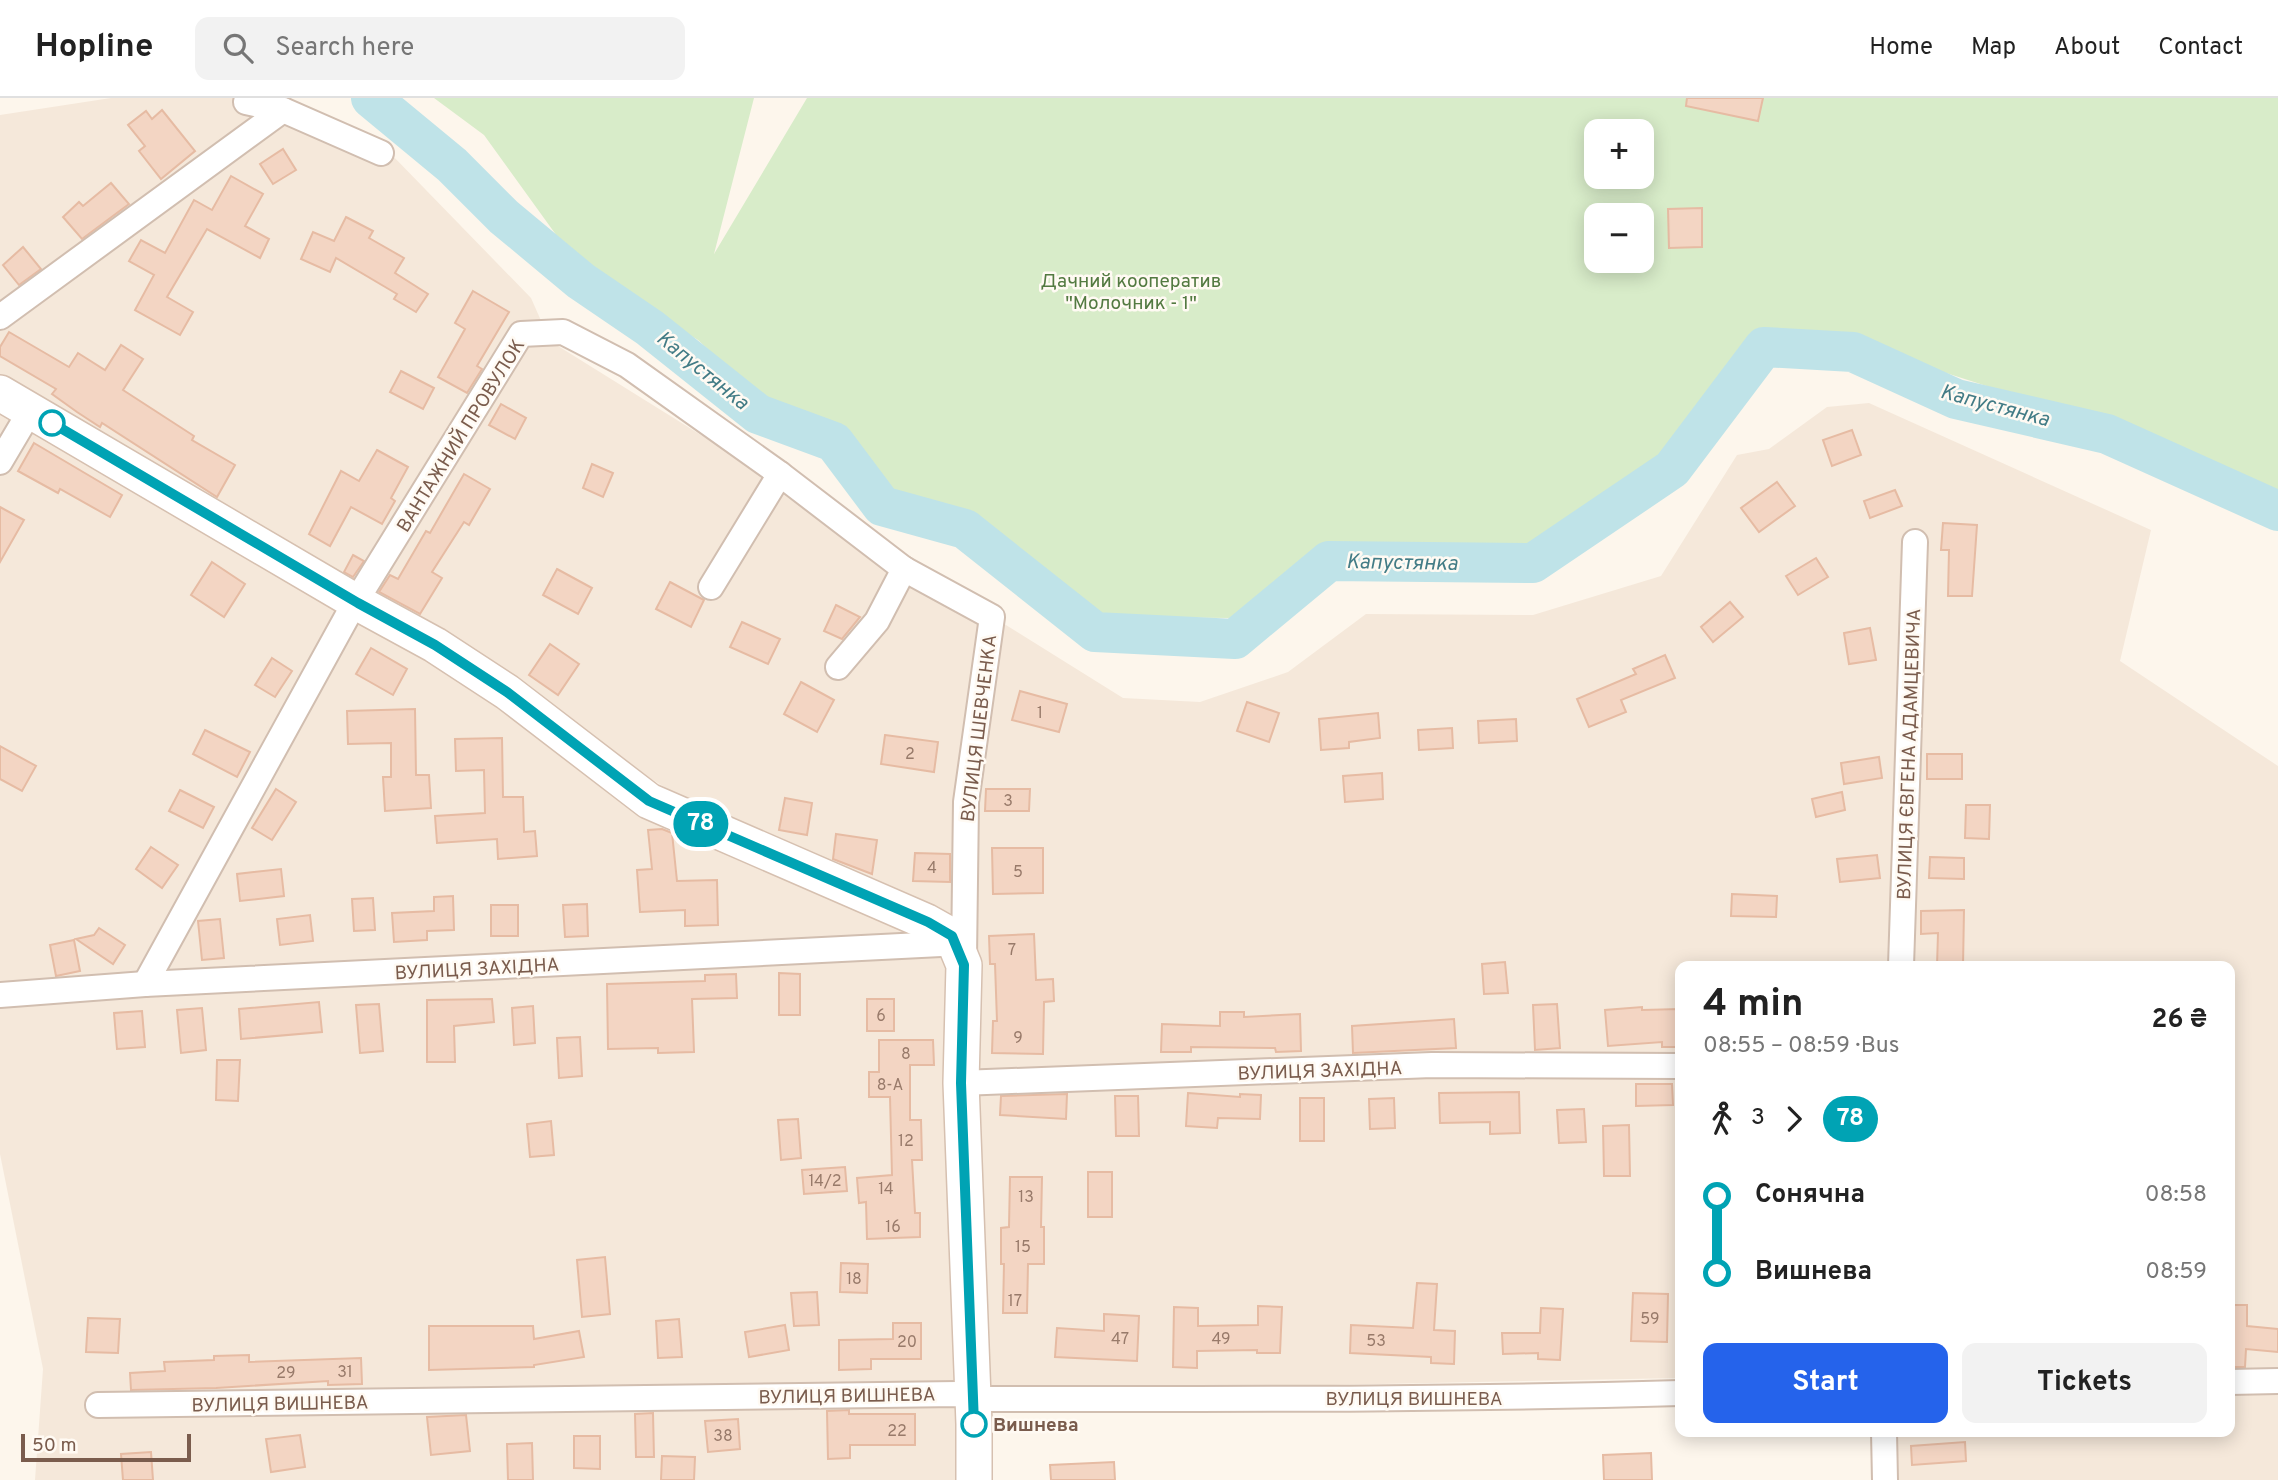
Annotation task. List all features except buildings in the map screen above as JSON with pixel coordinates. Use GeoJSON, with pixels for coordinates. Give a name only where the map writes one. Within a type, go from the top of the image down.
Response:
{"type":"FeatureCollection","features":[{"type":"Feature","properties":{"kind":"street"},"geometry":{"type":"LineString","coordinates":[[246,102],[283,110],[381,153]]}},
{"type":"Feature","properties":{"kind":"street"},"geometry":{"type":"LineString","coordinates":[[0,317],[283,110]]}},
{"type":"Feature","properties":{"kind":"street","name":"ВАНТАЖНИЙ ПРОВУЛОК"},"geometry":{"type":"LineString","coordinates":[[145,984],[349,613],[358,603],[361,593],[521,334],[563,332],[627,365],[780,474],[904,569],[992,617]]}},
{"type":"Feature","properties":{"kind":"street"},"geometry":{"type":"LineString","coordinates":[[0,462],[26,418],[14,401]]}},
{"type":"Feature","properties":{"kind":"street"},"geometry":{"type":"LineString","coordinates":[[14,401],[358,603],[435,645],[507,692],[649,801],[928,922],[960,965]]}},
{"type":"Feature","properties":{"kind":"street"},"geometry":{"type":"LineString","coordinates":[[711,587],[780,474]]}},
{"type":"Feature","properties":{"kind":"street","name":"ВУЛИЦЯ ЄВГЕНА АДАМЦЕВИЧА"},"geometry":{"type":"LineString","coordinates":[[1901,961],[1914,542]]}},
{"type":"Feature","properties":{"kind":"street"},"geometry":{"type":"LineString","coordinates":[[838,667],[877,621],[904,569]]}},
{"type":"Feature","properties":{"kind":"street","name":"ВУЛИЦЯ ШЕВЧЕНКА"},"geometry":{"type":"LineString","coordinates":[[974,1480],[961,1083],[960,965],[966,802],[992,617]]}},
{"type":"Feature","properties":{"kind":"street","name":"ВУЛИЦЯ ЗАХІДНА"},"geometry":{"type":"LineString","coordinates":[[0,995],[145,984],[941,944],[960,965]]}},
{"type":"Feature","properties":{"kind":"street","name":"ВУЛИЦЯ ЗАХІДНА"},"geometry":{"type":"LineString","coordinates":[[961,1083],[1432,1065],[1675,1066]]}},
{"type":"Feature","properties":{"kind":"street"},"geometry":{"type":"LineString","coordinates":[[2235,1382],[2278,1381]]}},
{"type":"Feature","properties":{"kind":"street","name":"ВУЛИЦЯ ВИШНЕВА"},"geometry":{"type":"LineString","coordinates":[[98,1405],[958,1394],[987,1399],[1262,1399],[1572,1397],[1675,1393]]}},
{"type":"Feature","properties":{"kind":"street"},"geometry":{"type":"LineString","coordinates":[[1885,1437],[1885,1480]]}},
{"type":"Feature","properties":{"kind":"shaded area"},"geometry":{"type":"Polygon","coordinates":[[[111,98],[288,98],[390,153],[531,298],[550,341],[1123,698],[1200,702],[1288,672],[1366,614],[1533,615],[1661,576],[1737,455],[1769,449],[1827,407],[1869,403],[2151,530],[2120,661],[2278,766],[2278,1369],[2235,1369],[2235,961],[1675,961],[1675,1378],[978,1392],[973,944],[739,833],[0,378],[0,115],[111,98]]]}},
{"type":"Feature","properties":{"kind":"shaded area"},"geometry":{"type":"Polygon","coordinates":[[[0,396],[425,647],[612,782],[948,944],[968,1480],[35,1480],[43,1369],[0,1154],[0,396]]]}},
{"type":"Feature","properties":{"kind":"shaded area"},"geometry":{"type":"Polygon","coordinates":[[[2235,1390],[2278,1390],[2278,1480],[1893,1480],[1893,1437],[2235,1437],[2235,1390]]]}},
{"type":"Feature","properties":{"kind":"green space","name":"Дачний кооператив \"Молочник - 1\""},"geometry":{"type":"Polygon","coordinates":[[[434,98],[754,98],[714,254],[807,98],[2278,98],[2278,493],[2126,431],[1915,363],[1858,338],[1762,328],[1670,449],[1545,543],[1319,550],[1234,618],[1102,617],[977,517],[887,491],[845,428],[761,399],[698,340],[580,268],[484,135],[434,98]]]}},
{"type":"Feature","properties":{"kind":"waterway","name":"Капустянка"},"geometry":{"type":"LineString","coordinates":[[371,98],[452,165],[504,217],[581,281],[650,328],[758,414],[834,442],[882,506],[965,529],[1095,632],[1235,639],[1329,561],[1533,563],[1672,469],[1764,347],[1853,352],[1956,399],[2107,434],[2278,511]]}},
{"type":"Feature","properties":{"kind":"bus line","name":"78"},"geometry":{"type":"LineString","coordinates":[[52,423],[358,603],[435,645],[507,692],[649,801],[928,922],[952,936],[964,965],[961,1083],[974,1424]]}},
{"type":"Feature","properties":{"kind":"place","name":"Вишнева"},"geometry":{"type":"Point","coordinates":[974,1424]}}]}
